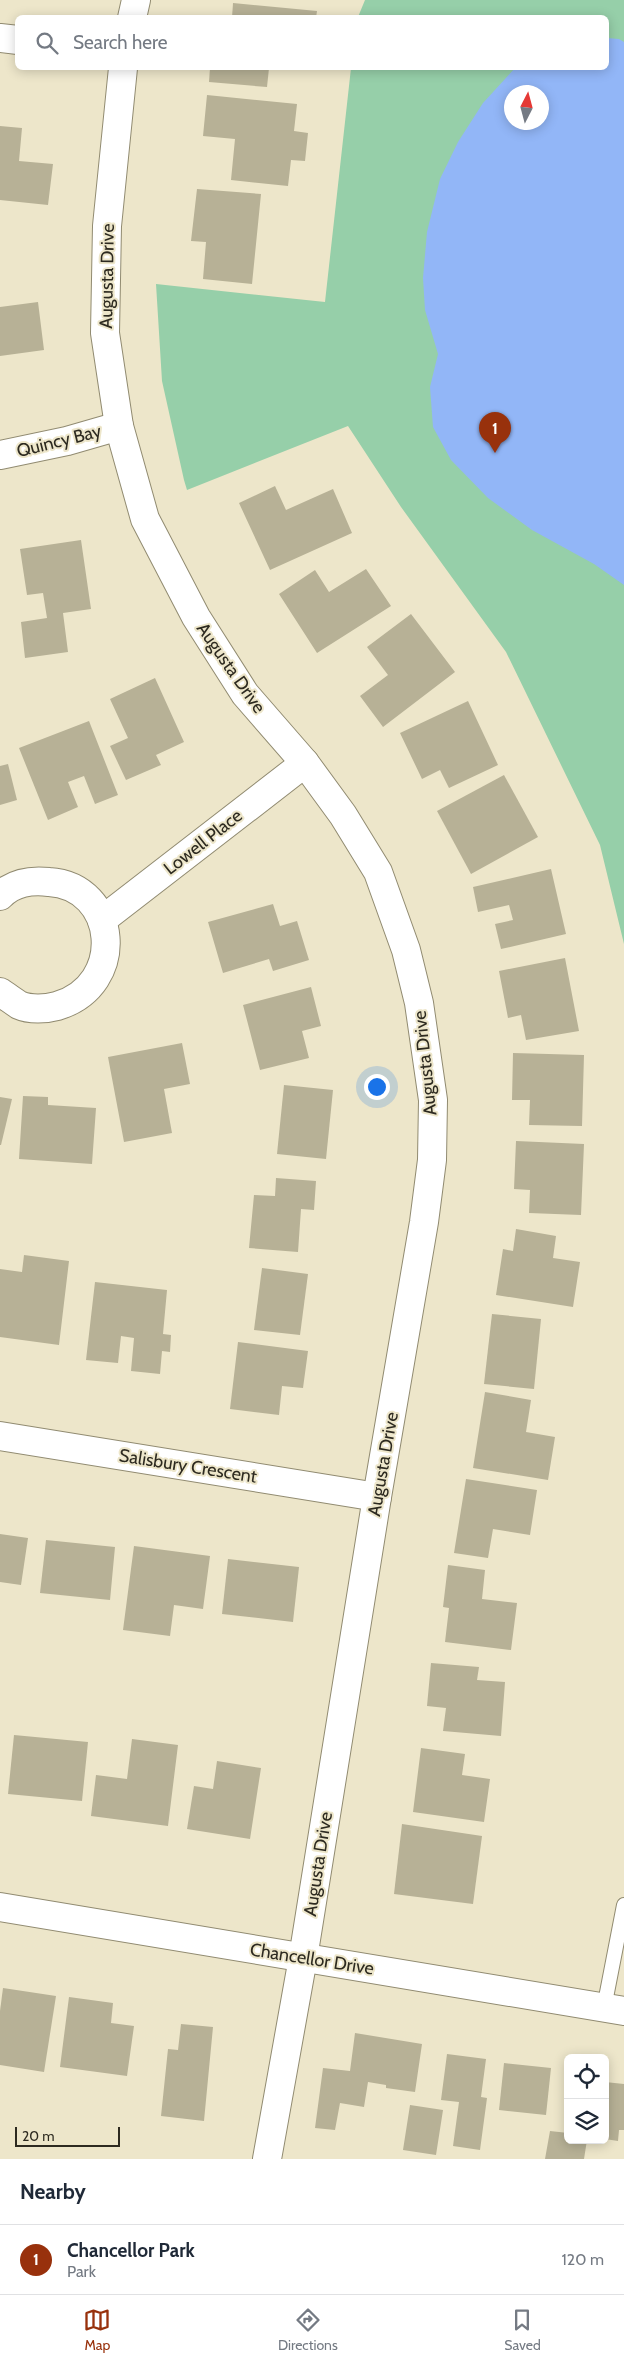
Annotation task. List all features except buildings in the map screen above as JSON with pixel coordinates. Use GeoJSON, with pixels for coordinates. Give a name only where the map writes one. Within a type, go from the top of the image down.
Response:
{"type":"FeatureCollection","features":[{"type":"Feature","properties":{"kind":"street"},"geometry":{"type":"LineString","coordinates":[[133,15],[136,0]]}},
{"type":"Feature","properties":{"kind":"street"},"geometry":{"type":"LineString","coordinates":[[0,38],[15,40]]}},
{"type":"Feature","properties":{"kind":"street","name":"Augusta Drive"},"geometry":{"type":"LineString","coordinates":[[123,70],[107,226],[105,333],[118,426],[145,519],[196,617],[245,694],[305,763],[343,815],[378,872],[406,950],[422,1019],[433,1100],[432,1160],[424,1222],[377,1497],[303,1958],[267,2159]]}},
{"type":"Feature","properties":{"kind":"street","name":"Quincy Bay"},"geometry":{"type":"LineString","coordinates":[[0,455],[66,441],[118,426]]}},
{"type":"Feature","properties":{"kind":"street","name":"Lowell Place"},"geometry":{"type":"LineString","coordinates":[[102,920],[305,763]]}},
{"type":"Feature","properties":{"kind":"street"},"geometry":{"type":"LineString","coordinates":[[0,896],[6,890],[30,880],[61,882],[72,886],[90,900],[102,920],[107,950],[101,972],[90,988],[72,1001],[46,1009],[20,1005],[0,992]]}},
{"type":"Feature","properties":{"kind":"street","name":"Salisbury Crescent"},"geometry":{"type":"LineString","coordinates":[[0,1436],[377,1497]]}},
{"type":"Feature","properties":{"kind":"street","name":"Chancellor Drive"},"geometry":{"type":"LineString","coordinates":[[0,1907],[614,2010]]}},
{"type":"Feature","properties":{"kind":"lane"},"geometry":{"type":"LineString","coordinates":[[614,2010],[624,1905]]}},
{"type":"Feature","properties":{"kind":"green space"},"geometry":{"type":"Polygon","coordinates":[[[365,0],[624,0],[624,944],[600,845],[506,652],[401,507],[348,426],[187,490],[162,381],[156,284],[325,302],[351,70],[609,70],[609,15],[359,15],[365,0]]]}},
{"type":"Feature","properties":{"kind":"water"},"geometry":{"type":"Polygon","coordinates":[[[609,38],[619,39],[624,42],[624,585],[594,564],[532,530],[488,498],[451,460],[433,427],[430,387],[438,354],[425,310],[423,278],[427,232],[440,179],[458,142],[483,103],[513,70],[609,70],[609,38]]]}},
{"type":"Feature","properties":{"kind":"place","name":"Chancellor Park"},"geometry":{"type":"Point","coordinates":[495,453]}}]}
